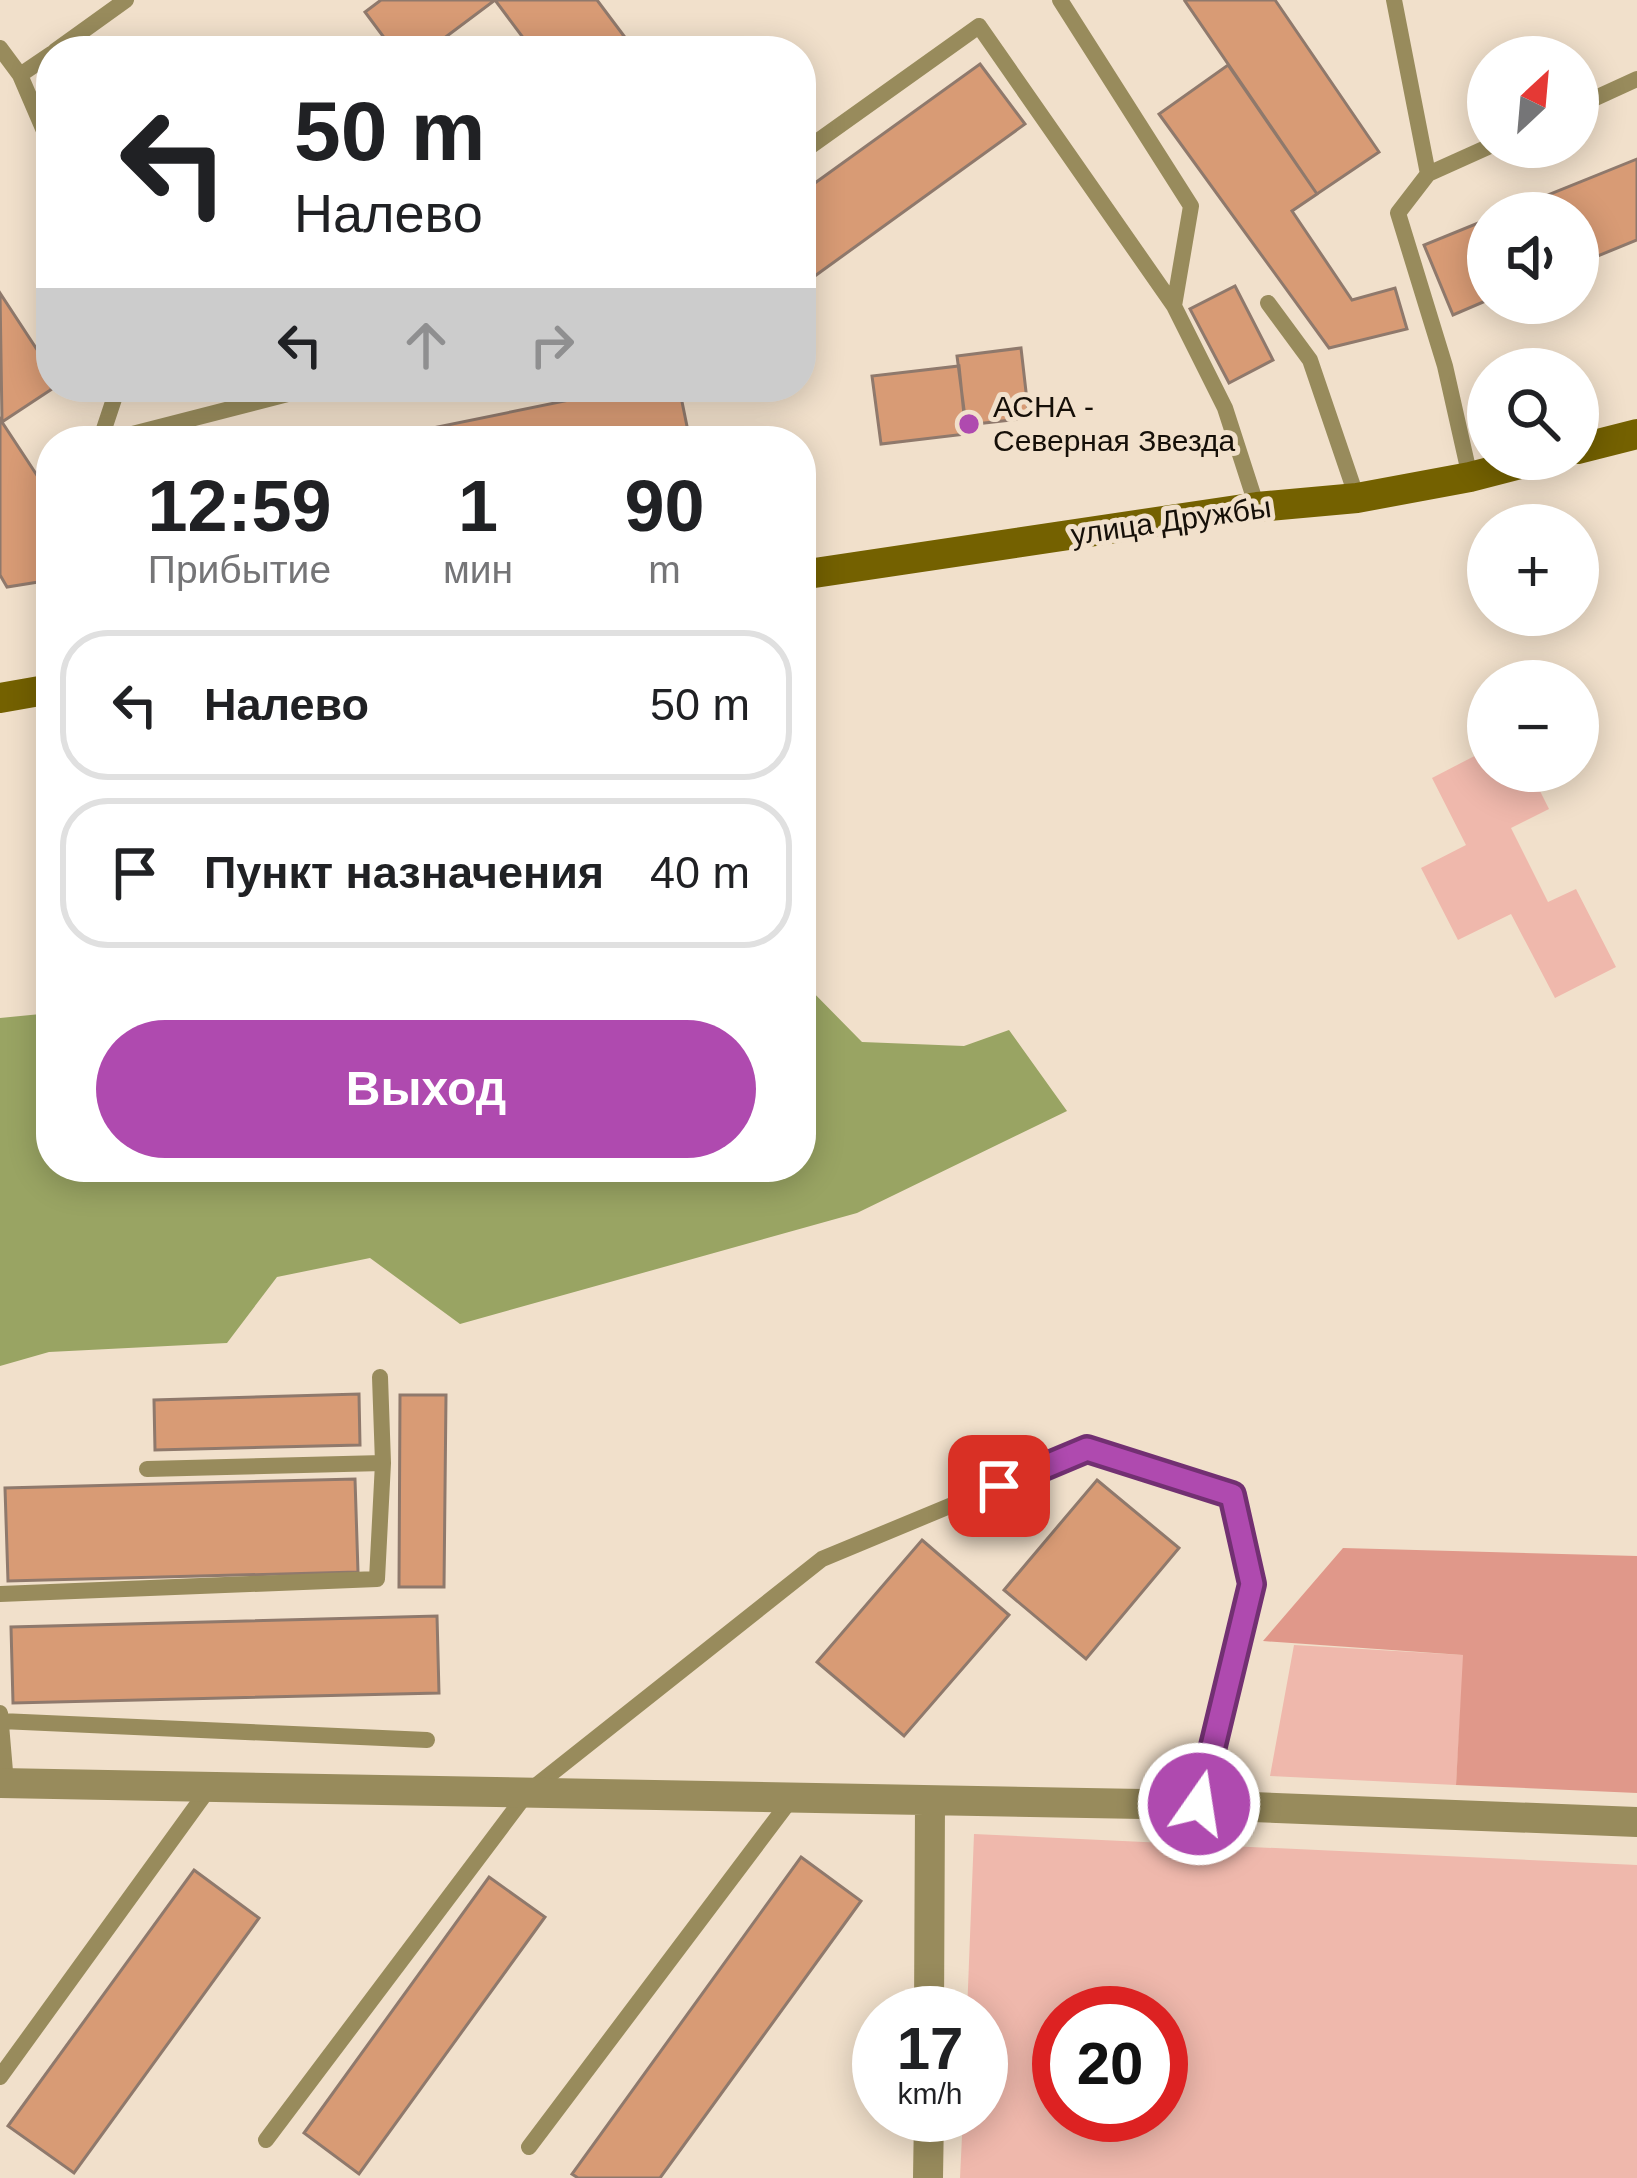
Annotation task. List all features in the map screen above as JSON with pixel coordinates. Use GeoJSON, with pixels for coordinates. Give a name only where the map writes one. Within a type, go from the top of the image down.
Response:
{"type":"FeatureCollection","features":[{"type":"Feature","properties":{"kind":"street"},"geometry":{"type":"LineString","coordinates":[[1599,444],[1637,434]]}},
{"type":"Feature","properties":{"kind":"street","name":"улица Дружбы"},"geometry":{"type":"LineString","coordinates":[[816,572],[1257,507],[1357,498],[1467,478]]}},
{"type":"Feature","properties":{"kind":"street"},"geometry":{"type":"LineString","coordinates":[[0,698],[36,692]]}},
{"type":"Feature","properties":{"kind":"street"},"geometry":{"type":"LineString","coordinates":[[3,1783],[1199,1804],[1637,1822]]}},
{"type":"Feature","properties":{"kind":"street"},"geometry":{"type":"LineString","coordinates":[[929,1986],[930,1802]]}},
{"type":"Feature","properties":{"kind":"street"},"geometry":{"type":"LineString","coordinates":[[928,2142],[928,2178]]}},
{"type":"Feature","properties":{"kind":"lane"},"geometry":{"type":"LineString","coordinates":[[75,36],[126,0]]}},
{"type":"Feature","properties":{"kind":"lane"},"geometry":{"type":"LineString","coordinates":[[1060,0],[1191,206],[1174,306]]}},
{"type":"Feature","properties":{"kind":"lane"},"geometry":{"type":"LineString","coordinates":[[1394,0],[1428,174]]}},
{"type":"Feature","properties":{"kind":"lane"},"geometry":{"type":"LineString","coordinates":[[816,142],[979,26],[1174,306],[1226,408],[1257,507]]}},
{"type":"Feature","properties":{"kind":"lane"},"geometry":{"type":"LineString","coordinates":[[0,48],[20,76],[36,113]]}},
{"type":"Feature","properties":{"kind":"lane"},"geometry":{"type":"LineString","coordinates":[[20,76],[36,64]]}},
{"type":"Feature","properties":{"kind":"lane"},"geometry":{"type":"LineString","coordinates":[[1599,97],[1637,80]]}},
{"type":"Feature","properties":{"kind":"lane"},"geometry":{"type":"LineString","coordinates":[[1467,156],[1428,174],[1398,214],[1445,366],[1467,464]]}},
{"type":"Feature","properties":{"kind":"lane"},"geometry":{"type":"LineString","coordinates":[[1268,303],[1310,360],[1357,498]]}},
{"type":"Feature","properties":{"kind":"lane"},"geometry":{"type":"LineString","coordinates":[[161,426],[256,402]]}},
{"type":"Feature","properties":{"kind":"lane"},"geometry":{"type":"LineString","coordinates":[[0,1594],[377,1580],[383,1462],[380,1377]]}},
{"type":"Feature","properties":{"kind":"lane"},"geometry":{"type":"LineString","coordinates":[[266,2140],[528,1792],[822,1558],[1087,1449],[1232,1495],[1252,1584],[1199,1804]]}},
{"type":"Feature","properties":{"kind":"lane"},"geometry":{"type":"LineString","coordinates":[[147,1469],[383,1462]]}},
{"type":"Feature","properties":{"kind":"lane"},"geometry":{"type":"LineString","coordinates":[[3,1783],[0,1717],[428,1740]]}},
{"type":"Feature","properties":{"kind":"lane"},"geometry":{"type":"LineString","coordinates":[[0,2077],[210,1787]]}},
{"type":"Feature","properties":{"kind":"lane"},"geometry":{"type":"LineString","coordinates":[[530,2147],[794,1795]]}},
{"type":"Feature","properties":{"kind":"shaded area"},"geometry":{"type":"Polygon","coordinates":[[[1467,760],[1467,792],[1540,792],[1549,809],[1511,828],[1548,902],[1576,889],[1616,967],[1555,998],[1511,914],[1458,940],[1421,868],[1466,845],[1432,778],[1467,760]]]}},
{"type":"Feature","properties":{"kind":"shaded area"},"geometry":{"type":"Polygon","coordinates":[[[816,995],[862,1042],[964,1046],[1009,1030],[1067,1111],[857,1213],[460,1324],[370,1258],[277,1277],[227,1343],[49,1352],[0,1366],[0,1018],[36,1014],[36,1182],[816,1182],[816,995]]]}},
{"type":"Feature","properties":{"kind":"shaded area"},"geometry":{"type":"Polygon","coordinates":[[[1343,1548],[1637,1556],[1637,1793],[1456,1785],[1463,1655],[1263,1641],[1343,1548]]]}},
{"type":"Feature","properties":{"kind":"shaded area"},"geometry":{"type":"Polygon","coordinates":[[[1294,1645],[1464,1655],[1456,1785],[1270,1776],[1294,1645]]]}},
{"type":"Feature","properties":{"kind":"shaded area"},"geometry":{"type":"Polygon","coordinates":[[[974,1834],[1637,1865],[1637,2178],[960,2178],[962,2142],[1008,2142],[1008,1986],[968,1986],[974,1834]]]}},
{"type":"Feature","properties":{"kind":"building"},"geometry":{"type":"Polygon","coordinates":[[[381,0],[495,0],[447,36],[383,36],[365,12],[381,0]]]}},
{"type":"Feature","properties":{"kind":"building"},"geometry":{"type":"Polygon","coordinates":[[[495,0],[597,0],[624,36],[522,36],[495,0]]]}},
{"type":"Feature","properties":{"kind":"building"},"geometry":{"type":"Polygon","coordinates":[[[1187,0],[1275,0],[1379,152],[1317,194],[1187,0]]]}},
{"type":"Feature","properties":{"kind":"building"},"geometry":{"type":"Polygon","coordinates":[[[980,64],[1025,124],[816,275],[816,182],[980,64]]]}},
{"type":"Feature","properties":{"kind":"building"},"geometry":{"type":"Polygon","coordinates":[[[1228,65],[1317,194],[1292,211],[1352,300],[1395,288],[1407,329],[1329,348],[1159,114],[1228,65]]]}},
{"type":"Feature","properties":{"kind":"building"},"geometry":{"type":"Polygon","coordinates":[[[1637,159],[1637,240],[1599,255],[1599,192],[1555,192],[1637,159]]]}},
{"type":"Feature","properties":{"kind":"building"},"geometry":{"type":"Polygon","coordinates":[[[1467,228],[1467,309],[1453,315],[1424,245],[1467,228]]]}},
{"type":"Feature","properties":{"kind":"building"},"geometry":{"type":"Polygon","coordinates":[[[1235,286],[1273,360],[1229,383],[1190,309],[1235,286]]]}},
{"type":"Feature","properties":{"kind":"building"},"geometry":{"type":"Polygon","coordinates":[[[0,293],[36,348],[36,400],[2,422],[0,293]]]}},
{"type":"Feature","properties":{"kind":"building"},"geometry":{"type":"Polygon","coordinates":[[[1021,348],[1029,418],[966,425],[957,356],[1021,348]]]}},
{"type":"Feature","properties":{"kind":"building"},"geometry":{"type":"Polygon","coordinates":[[[959,366],[966,434],[881,444],[872,376],[959,366]]]}},
{"type":"Feature","properties":{"kind":"building"},"geometry":{"type":"Polygon","coordinates":[[[560,402],[682,402],[687,426],[442,426],[560,402]]]}},
{"type":"Feature","properties":{"kind":"building"},"geometry":{"type":"Polygon","coordinates":[[[0,419],[36,474],[36,582],[7,587],[0,575],[0,419]]]}},
{"type":"Feature","properties":{"kind":"building"},"geometry":{"type":"Polygon","coordinates":[[[359,1394],[360,1445],[155,1450],[154,1400],[359,1394]]]}},
{"type":"Feature","properties":{"kind":"building"},"geometry":{"type":"Polygon","coordinates":[[[400,1395],[446,1395],[444,1587],[399,1587],[400,1395]]]}},
{"type":"Feature","properties":{"kind":"building"},"geometry":{"type":"Polygon","coordinates":[[[355,1479],[358,1572],[8,1581],[5,1488],[355,1479]]]}},
{"type":"Feature","properties":{"kind":"building"},"geometry":{"type":"Polygon","coordinates":[[[1097,1480],[1179,1548],[1086,1659],[1004,1590],[1097,1480]]]}},
{"type":"Feature","properties":{"kind":"building"},"geometry":{"type":"Polygon","coordinates":[[[922,1540],[1009,1615],[904,1736],[817,1662],[922,1540]]]}},
{"type":"Feature","properties":{"kind":"building"},"geometry":{"type":"Polygon","coordinates":[[[437,1616],[439,1693],[13,1703],[11,1627],[437,1616]]]}},
{"type":"Feature","properties":{"kind":"building"},"geometry":{"type":"Polygon","coordinates":[[[801,1857],[861,1901],[660,2178],[578,2178],[572,2174],[801,1857]]]}},
{"type":"Feature","properties":{"kind":"building"},"geometry":{"type":"Polygon","coordinates":[[[194,1870],[259,1918],[74,2173],[8,2126],[194,1870]]]}},
{"type":"Feature","properties":{"kind":"building"},"geometry":{"type":"Polygon","coordinates":[[[489,1877],[545,1917],[359,2174],[304,2133],[489,1877]]]}},
{"type":"Feature","properties":{"kind":"place","name":"АСНА - Северная Звезда"},"geometry":{"type":"Point","coordinates":[969,424]}},
{"type":"Feature","properties":{"kind":"route"},"geometry":{"type":"LineString","coordinates":[[999,1486],[1087,1449],[1232,1495],[1252,1584],[1199,1804]]}}]}
